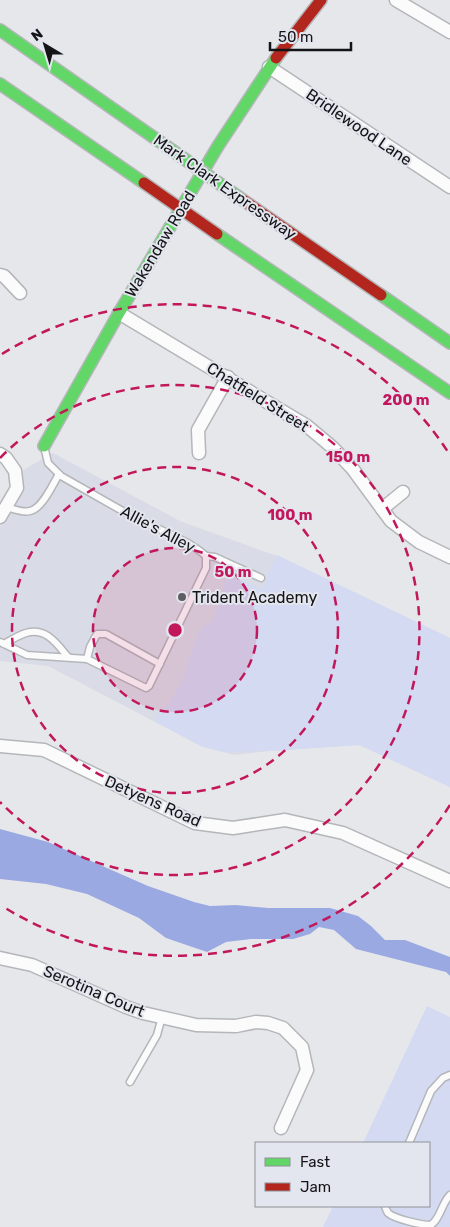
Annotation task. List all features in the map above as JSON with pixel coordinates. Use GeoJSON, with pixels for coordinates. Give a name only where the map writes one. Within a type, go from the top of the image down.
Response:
{"type":"FeatureCollection","features":[{"type":"Feature","properties":{"kind":"main road","name":"Wakendaw Road"},"geometry":{"type":"LineString","coordinates":[[44,446],[169,227],[268,67],[317,1]]}},
{"type":"Feature","properties":{"kind":"main road","name":"Mark Clark Expressway"},"geometry":{"type":"LineString","coordinates":[[0,30],[450,343]]}},
{"type":"Feature","properties":{"kind":"main road"},"geometry":{"type":"LineString","coordinates":[[0,84],[450,393]]}},
{"type":"Feature","properties":{"kind":"street"},"geometry":{"type":"LineString","coordinates":[[396,0],[450,32]]}},
{"type":"Feature","properties":{"kind":"street","name":"Bridlewood Lane"},"geometry":{"type":"LineString","coordinates":[[268,67],[450,187]]}},
{"type":"Feature","properties":{"kind":"street"},"geometry":{"type":"LineString","coordinates":[[0,275],[4,276],[20,293]]}},
{"type":"Feature","properties":{"kind":"street","name":"Chatfield Street"},"geometry":{"type":"LineString","coordinates":[[119,313],[307,426],[332,447],[352,468],[391,521],[419,542],[450,557]]}},
{"type":"Feature","properties":{"kind":"street"},"geometry":{"type":"LineString","coordinates":[[199,453],[198,430],[228,377]]}},
{"type":"Feature","properties":{"kind":"street"},"geometry":{"type":"LineString","coordinates":[[0,454],[6,458],[15,471],[17,488],[3,512]]}},
{"type":"Feature","properties":{"kind":"street"},"geometry":{"type":"LineString","coordinates":[[382,509],[403,492]]}},
{"type":"Feature","properties":{"kind":"street","name":"Detyens Road"},"geometry":{"type":"LineString","coordinates":[[0,746],[44,750],[195,823],[232,828],[285,820],[343,833],[450,881]]}},
{"type":"Feature","properties":{"kind":"street","name":"Serotina Court"},"geometry":{"type":"LineString","coordinates":[[0,958],[32,965],[126,1007],[196,1026],[236,1026],[256,1022],[283,1028],[302,1047],[307,1070],[281,1128]]}},
{"type":"Feature","properties":{"kind":"lane","name":"Allie's Alley"},"geometry":{"type":"LineString","coordinates":[[2,643],[27,655],[87,659],[146,688],[149,686],[160,664],[206,568],[206,556],[200,550],[126,512],[59,474],[48,464],[44,446]]}},
{"type":"Feature","properties":{"kind":"lane"},"geometry":{"type":"LineString","coordinates":[[3,512],[32,511],[41,504],[59,474]]}},
{"type":"Feature","properties":{"kind":"lane"},"geometry":{"type":"LineString","coordinates":[[206,556],[215,557],[261,578]]}},
{"type":"Feature","properties":{"kind":"lane"},"geometry":{"type":"LineString","coordinates":[[2,643],[26,633],[39,632],[54,639],[68,657]]}},
{"type":"Feature","properties":{"kind":"lane"},"geometry":{"type":"LineString","coordinates":[[87,659],[90,647],[97,634],[106,634],[160,664]]}},
{"type":"Feature","properties":{"kind":"lane"},"geometry":{"type":"LineString","coordinates":[[130,1082],[157,1035],[162,1017]]}},
{"type":"Feature","properties":{"kind":"lane"},"geometry":{"type":"LineString","coordinates":[[409,1142],[431,1091],[443,1078],[450,1075]]}},
{"type":"Feature","properties":{"kind":"lane"},"geometry":{"type":"LineString","coordinates":[[385,1207],[390,1214],[416,1224],[431,1225],[435,1222],[444,1201],[450,1195]]}},
{"type":"Feature","properties":{"kind":"shaded area","name":"Trident Academy"},"geometry":{"type":"Polygon","coordinates":[[[53,453],[180,521],[277,556],[450,638],[450,787],[359,745],[234,755],[203,747],[48,666],[0,661],[0,527],[22,487],[23,470],[53,453]]]}},
{"type":"Feature","properties":{"kind":"shaded area"},"geometry":{"type":"Polygon","coordinates":[[[277,555],[450,638],[450,787],[360,745],[225,752],[203,747],[156,722],[158,714],[168,705],[184,678],[200,630],[214,619],[227,575],[263,589],[277,555]]]}},
{"type":"Feature","properties":{"kind":"shaded area"},"geometry":{"type":"Polygon","coordinates":[[[427,1006],[450,1017],[450,1227],[323,1227],[333,1207],[430,1207],[430,1142],[363,1142],[427,1006]]]}},
{"type":"Feature","properties":{"kind":"water"},"geometry":{"type":"Polygon","coordinates":[[[0,829],[48,842],[148,886],[210,906],[330,908],[358,916],[385,940],[405,940],[450,957],[450,976],[446,972],[356,949],[334,930],[319,927],[310,934],[293,939],[251,939],[226,942],[207,952],[166,938],[139,918],[87,894],[46,884],[0,879],[0,829]]]}},
{"type":"Feature","properties":{"kind":"traffic: fast"},"geometry":{"type":"LineString","coordinates":[[0,30],[166,146]]}},
{"type":"Feature","properties":{"kind":"traffic: fast"},"geometry":{"type":"LineString","coordinates":[[44,446],[119,313],[218,146],[276,58]]}},
{"type":"Feature","properties":{"kind":"traffic: fast"},"geometry":{"type":"LineString","coordinates":[[0,84],[144,183]]}},
{"type":"Feature","properties":{"kind":"traffic: fast"},"geometry":{"type":"LineString","coordinates":[[166,146],[240,198]]}},
{"type":"Feature","properties":{"kind":"traffic: fast"},"geometry":{"type":"LineString","coordinates":[[217,234],[450,393]]}},
{"type":"Feature","properties":{"kind":"traffic: fast"},"geometry":{"type":"LineString","coordinates":[[381,295],[450,343]]}},
{"type":"Feature","properties":{"kind":"traffic: jam"},"geometry":{"type":"LineString","coordinates":[[276,58],[321,0]]}},
{"type":"Feature","properties":{"kind":"traffic: jam"},"geometry":{"type":"LineString","coordinates":[[144,183],[217,234]]}},
{"type":"Feature","properties":{"kind":"traffic: jam"},"geometry":{"type":"LineString","coordinates":[[240,198],[381,295]]}},
{"type":"Feature","properties":{"kind":"place","name":"Trident Academy"},"geometry":{"type":"Point","coordinates":[182,597]}}]}
